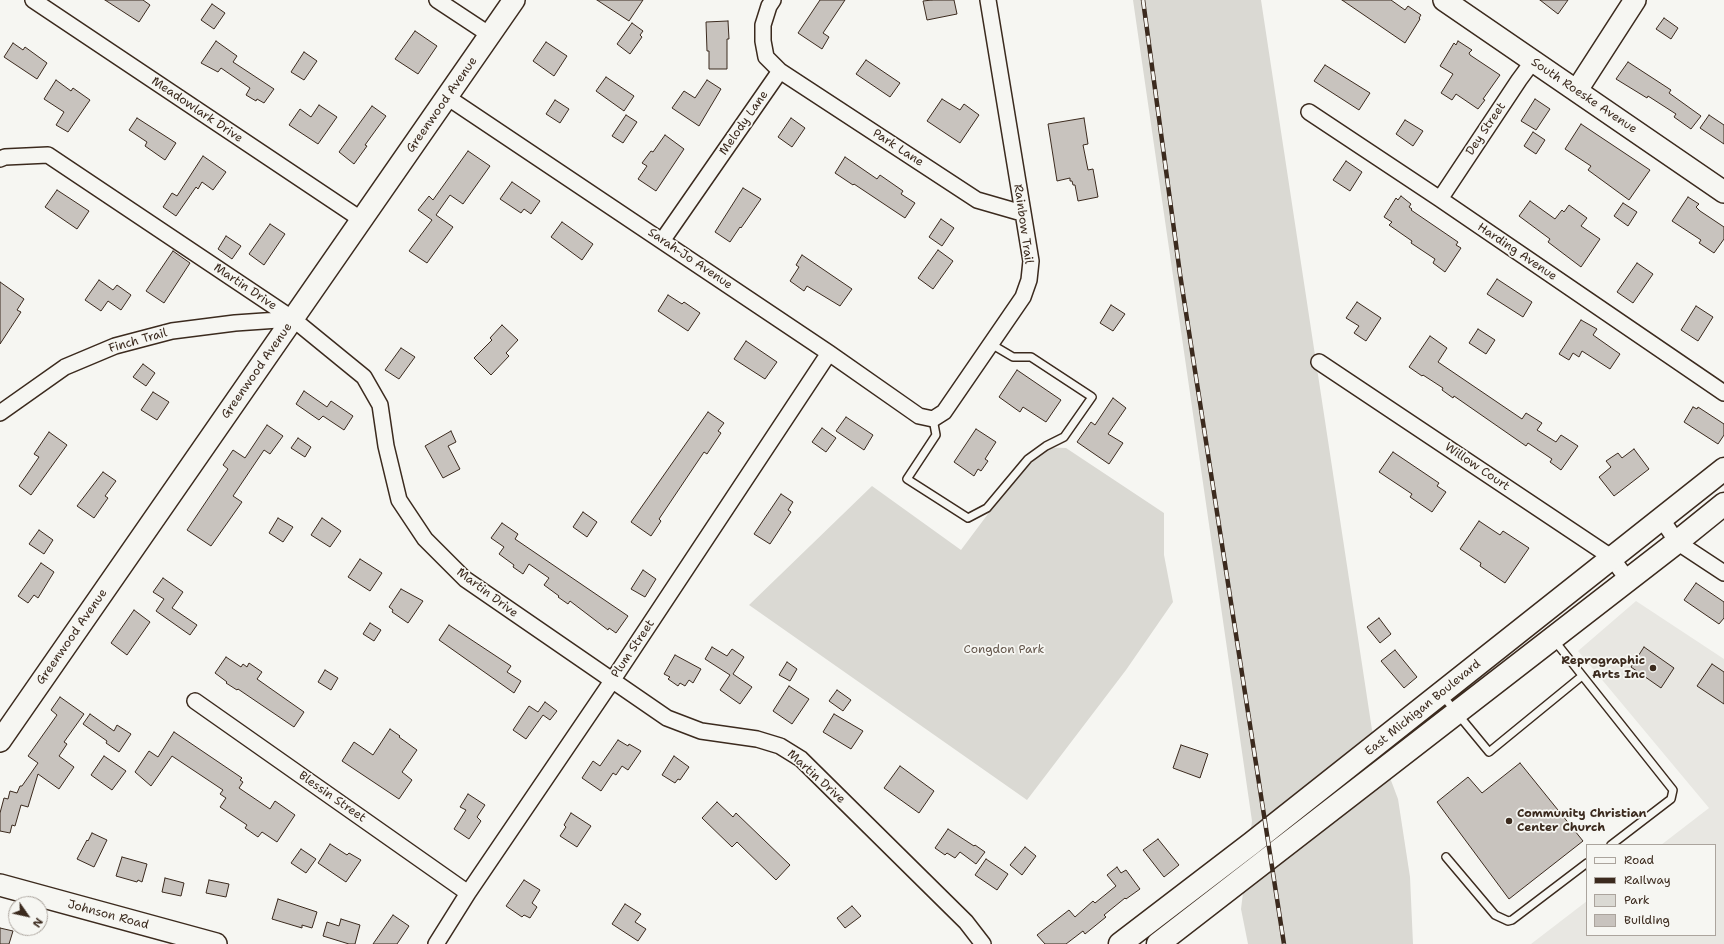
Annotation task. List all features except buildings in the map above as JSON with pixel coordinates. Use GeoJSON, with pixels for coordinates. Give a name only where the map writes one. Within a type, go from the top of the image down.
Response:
{"type":"FeatureCollection","features":[{"type":"Feature","properties":{"kind":"main road","name":"East Michigan Boulevard"},"geometry":{"type":"LineString","coordinates":[[1120,944],[1252,843],[1724,469]]}},
{"type":"Feature","properties":{"kind":"main road","name":"East Michigan Boulevard"},"geometry":{"type":"LineString","coordinates":[[1158,944],[1724,504]]}},
{"type":"Feature","properties":{"kind":"street","name":"Meadowlark Drive"},"geometry":{"type":"LineString","coordinates":[[33,0],[362,220]]}},
{"type":"Feature","properties":{"kind":"street"},"geometry":{"type":"LineString","coordinates":[[437,0],[490,35]]}},
{"type":"Feature","properties":{"kind":"street","name":"Greenwood Avenue"},"geometry":{"type":"LineString","coordinates":[[0,741],[514,0]]}},
{"type":"Feature","properties":{"kind":"street"},"geometry":{"type":"LineString","coordinates":[[774,0],[769,6],[763,25],[763,41],[766,57],[780,71]]}},
{"type":"Feature","properties":{"kind":"street","name":"Rainbow Trail"},"geometry":{"type":"LineString","coordinates":[[933,419],[944,412],[991,344],[1023,297],[1029,280],[1031,261],[988,0]]}},
{"type":"Feature","properties":{"kind":"street","name":"South Roeske Avenue"},"geometry":{"type":"LineString","coordinates":[[1444,0],[1724,192]]}},
{"type":"Feature","properties":{"kind":"street"},"geometry":{"type":"LineString","coordinates":[[1577,90],[1635,0]]}},
{"type":"Feature","properties":{"kind":"street","name":"Dey Street"},"geometry":{"type":"LineString","coordinates":[[1440,199],[1533,61]]}},
{"type":"Feature","properties":{"kind":"street","name":"Park Lane"},"geometry":{"type":"LineString","coordinates":[[780,71],[977,200],[1022,213]]}},
{"type":"Feature","properties":{"kind":"street","name":"Melody Lane"},"geometry":{"type":"LineString","coordinates":[[662,241],[780,71]]}},
{"type":"Feature","properties":{"kind":"street","name":"Sarah-Jo Avenue"},"geometry":{"type":"LineString","coordinates":[[447,97],[829,353],[919,416],[933,419]]}},
{"type":"Feature","properties":{"kind":"street","name":"Harding Avenue"},"geometry":{"type":"LineString","coordinates":[[1309,112],[1440,199],[1724,393]]}},
{"type":"Feature","properties":{"kind":"street","name":"Martin Drive"},"geometry":{"type":"LineString","coordinates":[[0,159],[48,156],[293,319],[364,377],[380,405],[386,446],[399,500],[425,539],[465,579],[667,718],[701,731],[757,739],[780,746],[800,759],[966,922],[983,944]]}},
{"type":"Feature","properties":{"kind":"street","name":"Finch Trail"},"geometry":{"type":"LineString","coordinates":[[0,413],[65,367],[115,346],[172,331],[235,323],[293,319]]}},
{"type":"Feature","properties":{"kind":"street","name":"Plum Street"},"geometry":{"type":"LineString","coordinates":[[436,944],[468,893],[612,681],[829,353]]}},
{"type":"Feature","properties":{"kind":"street","name":"Willow Court"},"geometry":{"type":"LineString","coordinates":[[1319,362],[1612,557],[1628,580]]}},
{"type":"Feature","properties":{"kind":"street"},"geometry":{"type":"LineString","coordinates":[[1661,518],[1677,542],[1724,573]]}},
{"type":"Feature","properties":{"kind":"street","name":"Blessin Street"},"geometry":{"type":"LineString","coordinates":[[195,701],[468,893]]}},
{"type":"Feature","properties":{"kind":"street","name":"Johnson Road"},"geometry":{"type":"LineString","coordinates":[[0,886],[216,944]]}},
{"type":"Feature","properties":{"kind":"lane"},"geometry":{"type":"LineString","coordinates":[[933,419],[936,435],[907,479],[968,518],[987,508],[1028,459],[1046,446],[1064,437],[1092,397],[1031,357],[1013,357],[991,344]]}},
{"type":"Feature","properties":{"kind":"lane"},"geometry":{"type":"LineString","coordinates":[[1552,639],[1673,790],[1670,799],[1612,844]]}},
{"type":"Feature","properties":{"kind":"lane"},"geometry":{"type":"LineString","coordinates":[[1441,693],[1489,752],[1582,676]]}},
{"type":"Feature","properties":{"kind":"lane"},"geometry":{"type":"LineString","coordinates":[[1446,857],[1495,915],[1508,921],[1512,920],[1586,864]]}},
{"type":"Feature","properties":{"kind":"shaded area"},"geometry":{"type":"Polygon","coordinates":[[[1636,601],[1724,659],[1724,944],[1531,944],[1586,902],[1586,936],[1716,936],[1716,844],[1662,844],[1709,808],[1578,651],[1636,601]]]}},
{"type":"Feature","properties":{"kind":"green space"},"geometry":{"type":"Polygon","coordinates":[[[1133,0],[1261,0],[1372,730],[1398,799],[1410,877],[1413,944],[1248,944],[1241,909],[1252,821],[1133,0]]]}},
{"type":"Feature","properties":{"kind":"green space","name":"Congdon Park"},"geometry":{"type":"Polygon","coordinates":[[[1038,447],[1066,448],[1164,513],[1164,555],[1173,602],[1126,670],[1027,800],[749,605],[872,486],[961,550],[1038,447]]]}},
{"type":"Feature","properties":{"kind":"railway"},"geometry":{"type":"LineString","coordinates":[[1143,0],[1180,274],[1284,944]]}},
{"type":"Feature","properties":{"kind":"place","name":"Reprographic Arts Inc"},"geometry":{"type":"Point","coordinates":[1653,668]}},
{"type":"Feature","properties":{"kind":"place","name":"Community Christian Center Church"},"geometry":{"type":"Point","coordinates":[1509,821]}}]}
